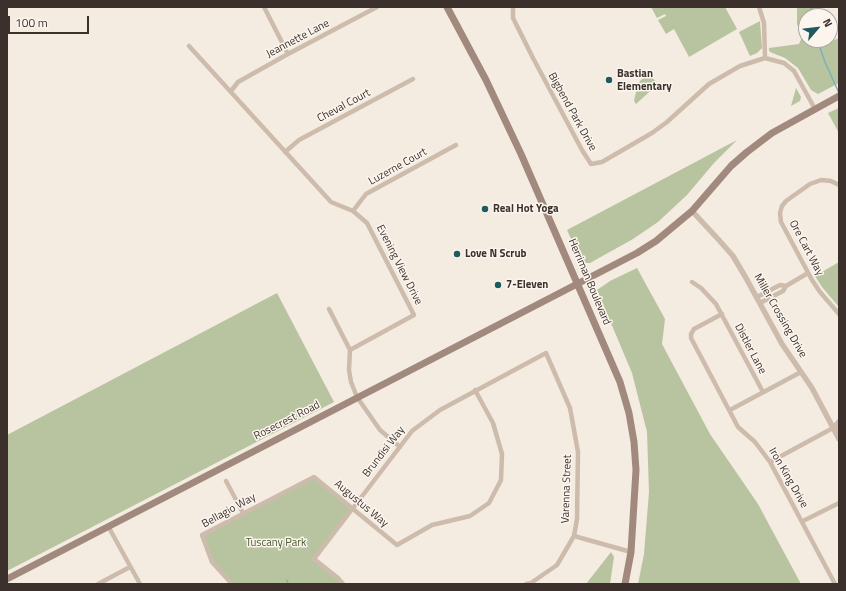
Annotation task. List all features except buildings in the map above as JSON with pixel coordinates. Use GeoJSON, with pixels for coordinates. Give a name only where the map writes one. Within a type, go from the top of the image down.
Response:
{"type":"FeatureCollection","features":[{"type":"Feature","properties":{"kind":"main road","name":"Herriman Boulevard"},"geometry":{"type":"LineString","coordinates":[[447,7],[486,80],[521,154],[620,382],[629,413],[634,442],[636,470],[631,552],[625,584]]}},
{"type":"Feature","properties":{"kind":"main road","name":"Rosecrest Road"},"geometry":{"type":"LineString","coordinates":[[7,579],[357,397],[618,264],[656,241],[692,211],[731,166],[747,152],[772,133],[839,96]]}},
{"type":"Feature","properties":{"kind":"street"},"geometry":{"type":"LineString","coordinates":[[264,7],[288,54]]}},
{"type":"Feature","properties":{"kind":"street","name":"Jeannette Lane"},"geometry":{"type":"LineString","coordinates":[[230,91],[238,82],[377,7]]}},
{"type":"Feature","properties":{"kind":"street","name":"Bigbend Park Drive"},"geometry":{"type":"LineString","coordinates":[[513,7],[513,18],[582,150],[591,164],[602,162],[652,133],[667,122],[710,84],[740,66],[765,58]]}},
{"type":"Feature","properties":{"kind":"street"},"geometry":{"type":"LineString","coordinates":[[759,7],[764,23],[765,58],[784,63],[794,71],[814,109]]}},
{"type":"Feature","properties":{"kind":"street","name":"Evening View Drive"},"geometry":{"type":"LineString","coordinates":[[189,46],[331,202],[353,210],[367,223],[414,315],[350,350]]}},
{"type":"Feature","properties":{"kind":"street","name":"Cheval Court"},"geometry":{"type":"LineString","coordinates":[[285,152],[299,140],[413,79]]}},
{"type":"Feature","properties":{"kind":"street","name":"Luzerne Court"},"geometry":{"type":"LineString","coordinates":[[353,210],[366,194],[456,145]]}},
{"type":"Feature","properties":{"kind":"street","name":"Ore Cart Way"},"geometry":{"type":"LineString","coordinates":[[839,185],[831,181],[821,180],[810,184],[786,201],[780,213],[781,222],[808,272],[820,292],[839,314]]}},
{"type":"Feature","properties":{"kind":"street","name":"Miller Crossing Drive"},"geometry":{"type":"LineString","coordinates":[[692,211],[733,256],[776,335],[812,388],[836,428],[839,439]]}},
{"type":"Feature","properties":{"kind":"street"},"geometry":{"type":"LineString","coordinates":[[758,300],[780,285],[786,286],[808,272]]}},
{"type":"Feature","properties":{"kind":"street","name":"Distler Lane"},"geometry":{"type":"LineString","coordinates":[[692,282],[701,288],[716,304],[763,392]]}},
{"type":"Feature","properties":{"kind":"street"},"geometry":{"type":"LineString","coordinates":[[329,309],[350,350],[350,382],[357,397],[380,430],[400,447]]}},
{"type":"Feature","properties":{"kind":"street","name":"Iron King Drive"},"geometry":{"type":"LineString","coordinates":[[722,314],[694,329],[691,334],[692,338],[738,427],[755,442],[770,462],[803,521],[835,584]]}},
{"type":"Feature","properties":{"kind":"street","name":"Brundisi Way"},"geometry":{"type":"LineString","coordinates":[[343,584],[338,578],[314,559],[412,431],[440,410],[546,353]]}},
{"type":"Feature","properties":{"kind":"street","name":"Varenna Street"},"geometry":{"type":"LineString","coordinates":[[526,584],[557,565],[574,536],[577,519],[578,452],[570,408],[546,353]]}},
{"type":"Feature","properties":{"kind":"street"},"geometry":{"type":"LineString","coordinates":[[730,410],[801,372]]}},
{"type":"Feature","properties":{"kind":"street","name":"Augustus Way"},"geometry":{"type":"LineString","coordinates":[[314,477],[397,545],[432,525],[470,516],[489,503],[501,480],[502,454],[493,423],[475,390]]}},
{"type":"Feature","properties":{"kind":"street"},"geometry":{"type":"LineString","coordinates":[[770,462],[836,428],[839,421]]}},
{"type":"Feature","properties":{"kind":"street","name":"Bellagio Way"},"geometry":{"type":"LineString","coordinates":[[232,584],[212,562],[202,535],[314,477]]}},
{"type":"Feature","properties":{"kind":"street"},"geometry":{"type":"LineString","coordinates":[[226,481],[243,513]]}},
{"type":"Feature","properties":{"kind":"street"},"geometry":{"type":"LineString","coordinates":[[803,521],[839,503]]}},
{"type":"Feature","properties":{"kind":"street"},"geometry":{"type":"LineString","coordinates":[[108,526],[140,584]]}},
{"type":"Feature","properties":{"kind":"street"},"geometry":{"type":"LineString","coordinates":[[574,536],[631,552]]}},
{"type":"Feature","properties":{"kind":"street"},"geometry":{"type":"LineString","coordinates":[[98,584],[130,567]]}},
{"type":"Feature","properties":{"kind":"green space"},"geometry":{"type":"Polygon","coordinates":[[[651,7],[725,7],[737,29],[689,57],[674,29],[666,34],[658,20],[666,16],[665,14],[657,18],[651,7]]]}},
{"type":"Feature","properties":{"kind":"green space"},"geometry":{"type":"Polygon","coordinates":[[[797,7],[819,7],[798,8],[798,27],[797,7]]]}},
{"type":"Feature","properties":{"kind":"green space"},"geometry":{"type":"Polygon","coordinates":[[[760,21],[762,48],[757,53],[750,56],[739,32],[760,21]]]}},
{"type":"Feature","properties":{"kind":"green space"},"geometry":{"type":"Polygon","coordinates":[[[839,38],[839,83],[818,94],[811,90],[798,68],[785,58],[770,52],[769,48],[798,44],[798,48],[838,48],[839,38]]]}},
{"type":"Feature","properties":{"kind":"green space"},"geometry":{"type":"Polygon","coordinates":[[[648,73],[658,84],[636,104],[634,101],[638,83],[648,73]]]}},
{"type":"Feature","properties":{"kind":"green space"},"geometry":{"type":"Polygon","coordinates":[[[796,88],[801,97],[800,101],[791,106],[796,88]]]}},
{"type":"Feature","properties":{"kind":"green space"},"geometry":{"type":"Polygon","coordinates":[[[839,108],[839,133],[828,113],[839,108]]]}},
{"type":"Feature","properties":{"kind":"green space"},"geometry":{"type":"Polygon","coordinates":[[[737,140],[714,163],[687,195],[658,222],[633,239],[590,263],[581,261],[567,230],[737,140]]]}},
{"type":"Feature","properties":{"kind":"green space"},"geometry":{"type":"Polygon","coordinates":[[[839,262],[839,307],[815,276],[839,262]]]}},
{"type":"Feature","properties":{"kind":"green space"},"geometry":{"type":"Polygon","coordinates":[[[637,268],[665,319],[662,344],[710,434],[758,504],[801,584],[638,584],[644,554],[649,492],[647,432],[632,373],[597,290],[610,281],[637,268]]]}},
{"type":"Feature","properties":{"kind":"green space"},"geometry":{"type":"Polygon","coordinates":[[[277,293],[334,402],[7,571],[7,435],[277,293]]]}},
{"type":"Feature","properties":{"kind":"green space","name":"Tuscany Park"},"geometry":{"type":"Polygon","coordinates":[[[314,477],[352,509],[314,559],[343,584],[232,584],[212,562],[202,535],[314,477]]]}},
{"type":"Feature","properties":{"kind":"green space"},"geometry":{"type":"Polygon","coordinates":[[[611,552],[614,557],[610,584],[586,584],[611,552]]]}},
{"type":"Feature","properties":{"kind":"waterway"},"geometry":{"type":"LineString","coordinates":[[820,48],[839,93]]}},
{"type":"Feature","properties":{"kind":"waterway"},"geometry":{"type":"LineString","coordinates":[[287,580],[288,584]]}},
{"type":"Feature","properties":{"kind":"place","name":"Bastian Elementary"},"geometry":{"type":"Point","coordinates":[609,80]}},
{"type":"Feature","properties":{"kind":"place","name":"Real Hot Yoga"},"geometry":{"type":"Point","coordinates":[485,209]}},
{"type":"Feature","properties":{"kind":"place","name":"Love N Scrub"},"geometry":{"type":"Point","coordinates":[457,254]}},
{"type":"Feature","properties":{"kind":"place","name":"7-Eleven"},"geometry":{"type":"Point","coordinates":[498,285]}}]}
